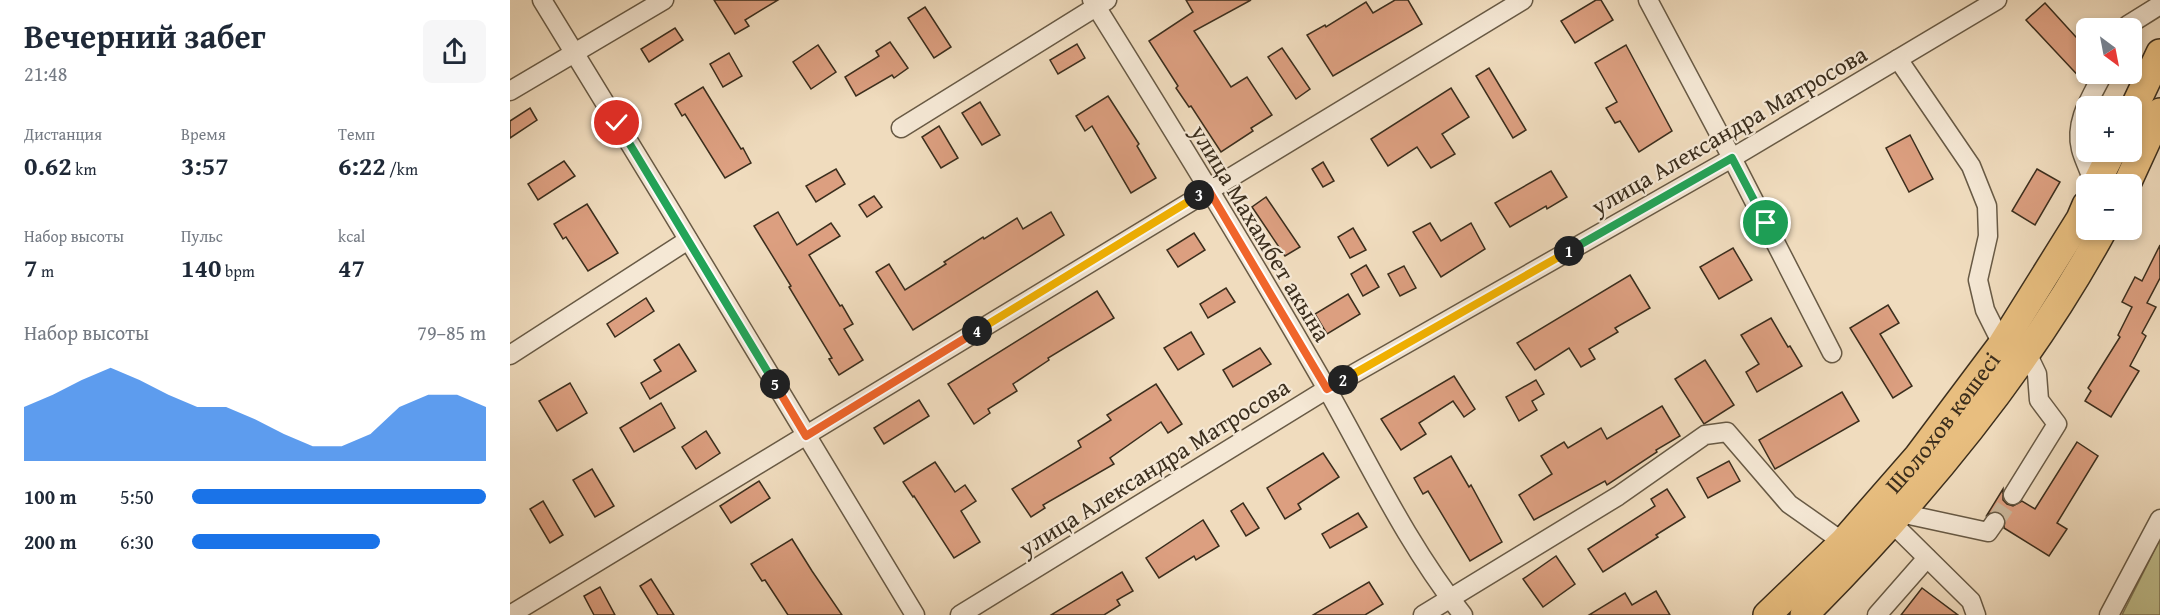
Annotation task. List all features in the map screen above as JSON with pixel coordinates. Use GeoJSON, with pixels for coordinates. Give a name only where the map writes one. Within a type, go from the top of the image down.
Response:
{"type":"FeatureCollection","features":[{"type":"Feature","properties":{"kind":"highway"},"geometry":{"type":"LineString","coordinates":[[2139,96],[2160,52]]}},
{"type":"Feature","properties":{"kind":"highway"},"geometry":{"type":"LineString","coordinates":[[2132,174],[2160,112]]}},
{"type":"Feature","properties":{"kind":"highway","name":"Шолохов көшесі"},"geometry":{"type":"LineString","coordinates":[[1804,615],[1896,518],[1957,447],[2014,347],[2076,227]]}},
{"type":"Feature","properties":{"kind":"highway","name":"Шолохов көшесі"},"geometry":{"type":"LineString","coordinates":[[1767,615],[1843,542],[2014,347],[2059,303],[2097,240]]}},
{"type":"Feature","properties":{"kind":"street"},"geometry":{"type":"LineString","coordinates":[[542,0],[915,615]]}},
{"type":"Feature","properties":{"kind":"street"},"geometry":{"type":"LineString","coordinates":[[510,92],[664,0]]}},
{"type":"Feature","properties":{"kind":"street"},"geometry":{"type":"LineString","coordinates":[[510,615],[1208,189],[1523,0]]}},
{"type":"Feature","properties":{"kind":"street"},"geometry":{"type":"LineString","coordinates":[[1648,0],[1832,353]]}},
{"type":"Feature","properties":{"kind":"street"},"geometry":{"type":"LineString","coordinates":[[901,128],[1098,2]]}},
{"type":"Feature","properties":{"kind":"street","name":"улица Махамбет акына"},"geometry":{"type":"LineString","coordinates":[[1098,2],[1327,389],[1391,507],[1450,599],[1463,615]]}},
{"type":"Feature","properties":{"kind":"street","name":"улица Александра Матросова"},"geometry":{"type":"LineString","coordinates":[[960,615],[1327,389],[1732,158],[1988,3]]}},
{"type":"Feature","properties":{"kind":"street"},"geometry":{"type":"LineString","coordinates":[[2139,18],[2160,5]]}},
{"type":"Feature","properties":{"kind":"street"},"geometry":{"type":"LineString","coordinates":[[1898,59],[1971,166],[1987,206],[1988,236],[1978,280],[1985,310],[2037,374],[2039,400],[2057,424],[2013,495]]}},
{"type":"Feature","properties":{"kind":"street"},"geometry":{"type":"LineString","coordinates":[[2091,174],[2080,148],[2082,116],[2098,84]]}},
{"type":"Feature","properties":{"kind":"street"},"geometry":{"type":"LineString","coordinates":[[510,355],[688,240]]}},
{"type":"Feature","properties":{"kind":"street"},"geometry":{"type":"LineString","coordinates":[[1423,615],[1618,496],[1704,435],[1727,432],[1789,504],[1843,542]]}},
{"type":"Feature","properties":{"kind":"street"},"geometry":{"type":"LineString","coordinates":[[1896,518],[1988,532],[1995,522]]}},
{"type":"Feature","properties":{"kind":"street"},"geometry":{"type":"LineString","coordinates":[[1896,518],[1927,558],[1971,601],[1976,615]]}},
{"type":"Feature","properties":{"kind":"street"},"geometry":{"type":"LineString","coordinates":[[2109,615],[2160,519]]}},
{"type":"Feature","properties":{"kind":"street"},"geometry":{"type":"LineString","coordinates":[[1877,615],[1927,558]]}},
{"type":"Feature","properties":{"kind":"shaded area"},"geometry":{"type":"Polygon","coordinates":[[[2160,539],[2160,615],[2122,615],[2160,539]]]}},
{"type":"Feature","properties":{"kind":"building"},"geometry":{"type":"Polygon","coordinates":[[[714,0],[778,0],[745,20],[749,26],[735,34],[714,0]]]}},
{"type":"Feature","properties":{"kind":"building"},"geometry":{"type":"Polygon","coordinates":[[[1186,0],[1251,0],[1194,31],[1231,87],[1247,77],[1272,115],[1251,128],[1253,131],[1221,152],[1191,106],[1189,107],[1176,88],[1178,86],[1149,41],[1193,12],[1186,0]]]}},
{"type":"Feature","properties":{"kind":"building"},"geometry":{"type":"Polygon","coordinates":[[[1395,0],[1408,0],[1422,24],[1333,76],[1307,35],[1325,25],[1326,27],[1366,2],[1373,13],[1395,0]]]}},
{"type":"Feature","properties":{"kind":"building"},"geometry":{"type":"Polygon","coordinates":[[[1596,0],[1601,0],[1613,20],[1575,43],[1561,21],[1596,0]]]}},
{"type":"Feature","properties":{"kind":"building"},"geometry":{"type":"Polygon","coordinates":[[[2045,3],[2076,37],[2076,73],[2026,20],[2045,3]]]}},
{"type":"Feature","properties":{"kind":"building"},"geometry":{"type":"Polygon","coordinates":[[[925,7],[951,47],[934,58],[908,18],[925,7]]]}},
{"type":"Feature","properties":{"kind":"building"},"geometry":{"type":"Polygon","coordinates":[[[675,28],[683,40],[649,62],[641,49],[675,28]]]}},
{"type":"Feature","properties":{"kind":"building"},"geometry":{"type":"Polygon","coordinates":[[[890,42],[908,68],[894,78],[892,75],[856,96],[845,77],[879,56],[876,51],[890,42]]]}},
{"type":"Feature","properties":{"kind":"building"},"geometry":{"type":"Polygon","coordinates":[[[1077,44],[1085,58],[1058,74],[1050,60],[1077,44]]]}},
{"type":"Feature","properties":{"kind":"building"},"geometry":{"type":"Polygon","coordinates":[[[818,45],[836,72],[811,89],[793,62],[818,45]]]}},
{"type":"Feature","properties":{"kind":"building"},"geometry":{"type":"Polygon","coordinates":[[[1626,45],[1672,131],[1639,152],[1620,121],[1615,123],[1606,108],[1617,102],[1595,63],[1626,45]]]}},
{"type":"Feature","properties":{"kind":"building"},"geometry":{"type":"Polygon","coordinates":[[[1282,48],[1310,89],[1296,99],[1268,57],[1282,48]]]}},
{"type":"Feature","properties":{"kind":"building"},"geometry":{"type":"Polygon","coordinates":[[[729,53],[742,76],[723,87],[710,64],[729,53]]]}},
{"type":"Feature","properties":{"kind":"building"},"geometry":{"type":"Polygon","coordinates":[[[1489,68],[1526,130],[1513,138],[1476,76],[1489,68]]]}},
{"type":"Feature","properties":{"kind":"building"},"geometry":{"type":"Polygon","coordinates":[[[703,87],[751,163],[725,178],[685,114],[682,116],[675,104],[703,87]]]}},
{"type":"Feature","properties":{"kind":"building"},"geometry":{"type":"Polygon","coordinates":[[[1451,88],[1469,117],[1442,134],[1455,154],[1431,168],[1417,147],[1388,166],[1371,139],[1451,88]]]}},
{"type":"Feature","properties":{"kind":"building"},"geometry":{"type":"Polygon","coordinates":[[[1108,96],[1139,144],[1137,146],[1156,178],[1131,193],[1092,126],[1085,131],[1076,116],[1108,96]]]}},
{"type":"Feature","properties":{"kind":"building"},"geometry":{"type":"Polygon","coordinates":[[[980,102],[1000,135],[982,145],[962,113],[980,102]]]}},
{"type":"Feature","properties":{"kind":"building"},"geometry":{"type":"Polygon","coordinates":[[[530,108],[537,120],[510,138],[510,121],[530,108]]]}},
{"type":"Feature","properties":{"kind":"building"},"geometry":{"type":"Polygon","coordinates":[[[939,126],[958,158],[941,168],[922,137],[939,126]]]}},
{"type":"Feature","properties":{"kind":"building"},"geometry":{"type":"Polygon","coordinates":[[[1910,135],[1933,179],[1909,192],[1886,148],[1910,135]]]}},
{"type":"Feature","properties":{"kind":"building"},"geometry":{"type":"Polygon","coordinates":[[[564,161],[575,176],[538,200],[528,184],[564,161]]]}},
{"type":"Feature","properties":{"kind":"building"},"geometry":{"type":"Polygon","coordinates":[[[1323,162],[1334,181],[1323,187],[1312,169],[1323,162]]]}},
{"type":"Feature","properties":{"kind":"building"},"geometry":{"type":"Polygon","coordinates":[[[836,169],[845,184],[816,202],[806,186],[836,169]]]}},
{"type":"Feature","properties":{"kind":"building"},"geometry":{"type":"Polygon","coordinates":[[[2037,169],[2060,182],[2035,225],[2012,211],[2037,169]]]}},
{"type":"Feature","properties":{"kind":"building"},"geometry":{"type":"Polygon","coordinates":[[[1551,171],[1567,197],[1547,209],[1546,206],[1510,227],[1495,203],[1551,171]]]}},
{"type":"Feature","properties":{"kind":"building"},"geometry":{"type":"Polygon","coordinates":[[[874,196],[882,207],[867,217],[859,205],[874,196]]]}},
{"type":"Feature","properties":{"kind":"building"},"geometry":{"type":"Polygon","coordinates":[[[1266,197],[1300,247],[1285,256],[1252,207],[1266,197]]]}},
{"type":"Feature","properties":{"kind":"building"},"geometry":{"type":"Polygon","coordinates":[[[587,204],[618,253],[588,271],[566,237],[563,239],[554,224],[587,204]]]}},
{"type":"Feature","properties":{"kind":"building"},"geometry":{"type":"Polygon","coordinates":[[[778,212],[797,245],[831,223],[840,236],[809,255],[853,324],[844,329],[863,360],[839,375],[829,359],[832,358],[789,287],[791,286],[754,226],[778,212]]]}},
{"type":"Feature","properties":{"kind":"building"},"geometry":{"type":"Polygon","coordinates":[[[1051,212],[1064,235],[913,330],[876,272],[889,264],[905,290],[946,264],[944,262],[1017,218],[1023,229],[1051,212]]]}},
{"type":"Feature","properties":{"kind":"building"},"geometry":{"type":"Polygon","coordinates":[[[1430,223],[1441,241],[1471,223],[1485,249],[1441,277],[1413,232],[1430,223]]]}},
{"type":"Feature","properties":{"kind":"building"},"geometry":{"type":"Polygon","coordinates":[[[1353,228],[1366,250],[1350,258],[1338,237],[1353,228]]]}},
{"type":"Feature","properties":{"kind":"building"},"geometry":{"type":"Polygon","coordinates":[[[1194,233],[1205,250],[1178,267],[1167,250],[1194,233]]]}},
{"type":"Feature","properties":{"kind":"building"},"geometry":{"type":"Polygon","coordinates":[[[2160,245],[2160,278],[2147,303],[2156,307],[2142,333],[2146,336],[2130,366],[2139,371],[2111,417],[2085,401],[2091,391],[2088,388],[2120,337],[2118,335],[2132,307],[2122,302],[2135,277],[2142,281],[2160,245]]]}},
{"type":"Feature","properties":{"kind":"building"},"geometry":{"type":"Polygon","coordinates":[[[1733,248],[1752,280],[1719,299],[1700,267],[1733,248]]]}},
{"type":"Feature","properties":{"kind":"building"},"geometry":{"type":"Polygon","coordinates":[[[1366,265],[1379,287],[1363,296],[1351,274],[1366,265]]]}},
{"type":"Feature","properties":{"kind":"building"},"geometry":{"type":"Polygon","coordinates":[[[1404,266],[1416,288],[1400,296],[1388,274],[1404,266]]]}},
{"type":"Feature","properties":{"kind":"building"},"geometry":{"type":"Polygon","coordinates":[[[1630,275],[1650,308],[1615,328],[1618,332],[1589,349],[1595,359],[1581,367],[1569,348],[1535,370],[1517,343],[1630,275]]]}},
{"type":"Feature","properties":{"kind":"building"},"geometry":{"type":"Polygon","coordinates":[[[1226,288],[1235,302],[1208,318],[1200,304],[1226,288]]]}},
{"type":"Feature","properties":{"kind":"building"},"geometry":{"type":"Polygon","coordinates":[[[1097,291],[1114,318],[1048,358],[1049,360],[1013,384],[1017,391],[988,409],[990,413],[974,424],[948,384],[1097,291]]]}},
{"type":"Feature","properties":{"kind":"building"},"geometry":{"type":"Polygon","coordinates":[[[1348,294],[1360,314],[1327,334],[1315,314],[1348,294]]]}},
{"type":"Feature","properties":{"kind":"building"},"geometry":{"type":"Polygon","coordinates":[[[646,298],[654,311],[615,337],[607,324],[646,298]]]}},
{"type":"Feature","properties":{"kind":"building"},"geometry":{"type":"Polygon","coordinates":[[[1888,305],[1899,323],[1880,334],[1912,386],[1893,398],[1850,328],[1888,305]]]}},
{"type":"Feature","properties":{"kind":"building"},"geometry":{"type":"Polygon","coordinates":[[[1771,318],[1802,366],[1757,392],[1746,372],[1759,364],[1741,335],[1771,318]]]}},
{"type":"Feature","properties":{"kind":"building"},"geometry":{"type":"Polygon","coordinates":[[[1191,332],[1204,354],[1178,370],[1164,348],[1191,332]]]}},
{"type":"Feature","properties":{"kind":"building"},"geometry":{"type":"Polygon","coordinates":[[[679,344],[696,371],[650,399],[641,383],[661,371],[654,360],[679,344]]]}},
{"type":"Feature","properties":{"kind":"building"},"geometry":{"type":"Polygon","coordinates":[[[1260,348],[1271,364],[1233,387],[1223,370],[1260,348]]]}},
{"type":"Feature","properties":{"kind":"building"},"geometry":{"type":"Polygon","coordinates":[[[1705,360],[1734,405],[1704,424],[1675,379],[1705,360]]]}},
{"type":"Feature","properties":{"kind":"building"},"geometry":{"type":"Polygon","coordinates":[[[1454,376],[1475,409],[1464,417],[1453,401],[1419,423],[1426,434],[1401,450],[1381,419],[1454,376]]]}},
{"type":"Feature","properties":{"kind":"building"},"geometry":{"type":"Polygon","coordinates":[[[1536,380],[1544,394],[1532,401],[1537,410],[1519,421],[1506,397],[1536,380]]]}},
{"type":"Feature","properties":{"kind":"building"},"geometry":{"type":"Polygon","coordinates":[[[570,383],[587,413],[557,431],[539,401],[570,383]]]}},
{"type":"Feature","properties":{"kind":"building"},"geometry":{"type":"Polygon","coordinates":[[[1156,384],[1182,424],[1168,433],[1161,422],[1110,458],[1114,464],[1043,505],[1045,508],[1031,517],[1012,489],[1081,447],[1078,441],[1111,420],[1107,415],[1156,384]]]}},
{"type":"Feature","properties":{"kind":"building"},"geometry":{"type":"Polygon","coordinates":[[[1842,392],[1859,421],[1775,469],[1759,440],[1842,392]]]}},
{"type":"Feature","properties":{"kind":"building"},"geometry":{"type":"Polygon","coordinates":[[[919,400],[929,416],[884,444],[874,428],[919,400]]]}},
{"type":"Feature","properties":{"kind":"building"},"geometry":{"type":"Polygon","coordinates":[[[661,403],[675,428],[634,452],[620,428],[661,403]]]}},
{"type":"Feature","properties":{"kind":"building"},"geometry":{"type":"Polygon","coordinates":[[[1662,406],[1680,436],[1607,485],[1605,481],[1534,520],[1519,495],[1552,474],[1541,456],[1564,442],[1568,448],[1601,428],[1607,439],[1662,406]]]}},
{"type":"Feature","properties":{"kind":"building"},"geometry":{"type":"Polygon","coordinates":[[[706,431],[720,453],[696,469],[682,447],[706,431]]]}},
{"type":"Feature","properties":{"kind":"building"},"geometry":{"type":"Polygon","coordinates":[[[2077,442],[2098,456],[2057,523],[2067,529],[2049,556],[2004,528],[2005,518],[2001,513],[1995,511],[1987,515],[2003,489],[2003,500],[2007,504],[2013,506],[2022,501],[2035,509],[2077,442]]]}},
{"type":"Feature","properties":{"kind":"building"},"geometry":{"type":"Polygon","coordinates":[[[1323,453],[1339,477],[1298,504],[1301,509],[1285,519],[1267,488],[1323,453]]]}},
{"type":"Feature","properties":{"kind":"building"},"geometry":{"type":"Polygon","coordinates":[[[1451,456],[1469,487],[1471,485],[1502,542],[1470,561],[1428,491],[1423,494],[1414,478],[1451,456]]]}},
{"type":"Feature","properties":{"kind":"building"},"geometry":{"type":"Polygon","coordinates":[[[1729,461],[1740,481],[1708,498],[1697,478],[1729,461]]]}},
{"type":"Feature","properties":{"kind":"building"},"geometry":{"type":"Polygon","coordinates":[[[935,462],[955,492],[965,485],[976,501],[961,511],[980,542],[954,558],[903,482],[935,462]]]}},
{"type":"Feature","properties":{"kind":"building"},"geometry":{"type":"Polygon","coordinates":[[[592,469],[614,506],[595,517],[573,480],[592,469]]]}},
{"type":"Feature","properties":{"kind":"building"},"geometry":{"type":"Polygon","coordinates":[[[759,481],[770,498],[731,523],[720,506],[759,481]]]}},
{"type":"Feature","properties":{"kind":"building"},"geometry":{"type":"Polygon","coordinates":[[[1667,489],[1685,517],[1603,572],[1588,549],[1655,506],[1651,499],[1667,489]]]}},
{"type":"Feature","properties":{"kind":"building"},"geometry":{"type":"Polygon","coordinates":[[[543,501],[563,535],[550,543],[530,509],[543,501]]]}},
{"type":"Feature","properties":{"kind":"building"},"geometry":{"type":"Polygon","coordinates":[[[1243,503],[1259,528],[1246,536],[1231,511],[1243,503]]]}},
{"type":"Feature","properties":{"kind":"building"},"geometry":{"type":"Polygon","coordinates":[[[1358,513],[1367,527],[1330,548],[1322,534],[1358,513]]]}},
{"type":"Feature","properties":{"kind":"building"},"geometry":{"type":"Polygon","coordinates":[[[1203,520],[1219,546],[1196,560],[1194,556],[1159,578],[1146,558],[1203,520]]]}},
{"type":"Feature","properties":{"kind":"building"},"geometry":{"type":"Polygon","coordinates":[[[792,539],[842,615],[788,615],[765,580],[762,581],[751,564],[792,539]]]}},
{"type":"Feature","properties":{"kind":"building"},"geometry":{"type":"Polygon","coordinates":[[[1556,556],[1575,584],[1543,607],[1523,579],[1556,556]]]}},
{"type":"Feature","properties":{"kind":"building"},"geometry":{"type":"Polygon","coordinates":[[[1122,572],[1133,591],[1117,600],[1120,605],[1104,615],[1051,615],[1122,572]]]}},
{"type":"Feature","properties":{"kind":"building"},"geometry":{"type":"Polygon","coordinates":[[[651,579],[674,615],[658,615],[640,586],[651,579]]]}},
{"type":"Feature","properties":{"kind":"building"},"geometry":{"type":"Polygon","coordinates":[[[1369,582],[1383,604],[1365,615],[1313,615],[1369,582]]]}},
{"type":"Feature","properties":{"kind":"building"},"geometry":{"type":"Polygon","coordinates":[[[600,587],[615,615],[594,615],[584,596],[600,587]]]}},
{"type":"Feature","properties":{"kind":"building"},"geometry":{"type":"Polygon","coordinates":[[[1922,588],[1958,615],[1901,615],[1922,588]]]}},
{"type":"Feature","properties":{"kind":"building"},"geometry":{"type":"Polygon","coordinates":[[[1656,591],[1670,615],[1589,615],[1625,593],[1632,605],[1656,591]]]}},
{"type":"Feature","properties":{"kind":"tunnel"},"geometry":{"type":"LineString","coordinates":[[1995,522],[2013,495]]}},
{"type":"Feature","properties":{"kind":"route"},"geometry":{"type":"LineString","coordinates":[[617,123],[806,436],[1208,189],[1327,389],[1732,158],[1766,223]]}}]}
